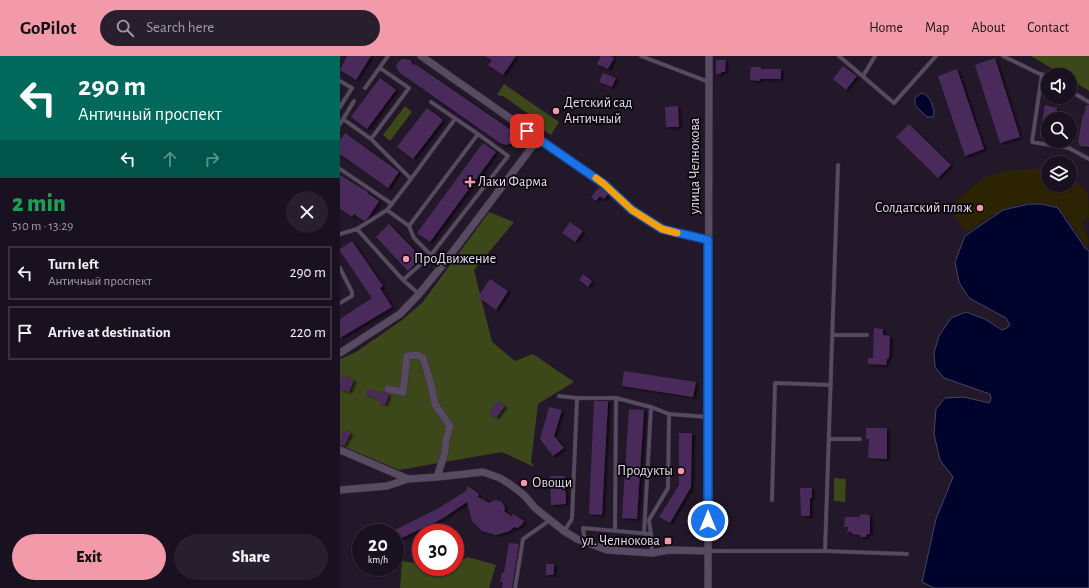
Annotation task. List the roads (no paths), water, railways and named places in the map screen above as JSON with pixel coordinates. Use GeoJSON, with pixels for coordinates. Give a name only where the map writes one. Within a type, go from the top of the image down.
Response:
{"type":"FeatureCollection","features":[{"type":"Feature","properties":{"kind":"street"},"geometry":{"type":"LineString","coordinates":[[421,56],[604,184],[632,210],[662,229],[708,240]]}},
{"type":"Feature","properties":{"kind":"street","name":"улица Челнокова"},"geometry":{"type":"LineString","coordinates":[[708,588],[709,56]]}},
{"type":"Feature","properties":{"kind":"street"},"geometry":{"type":"LineString","coordinates":[[340,353],[400,314],[419,294],[538,139]]}},
{"type":"Feature","properties":{"kind":"street"},"geometry":{"type":"LineString","coordinates":[[388,389],[403,392],[408,356],[417,355],[422,358],[431,384],[435,404],[450,426],[446,440],[445,452],[437,477]]}},
{"type":"Feature","properties":{"kind":"street"},"geometry":{"type":"LineString","coordinates":[[340,450],[408,479]]}},
{"type":"Feature","properties":{"kind":"street"},"geometry":{"type":"LineString","coordinates":[[340,490],[387,486],[408,479],[484,472],[512,485],[524,495],[535,508],[564,531],[585,542],[607,550],[652,553],[669,550],[708,551]]}},
{"type":"Feature","properties":{"kind":"lane"},"geometry":{"type":"LineString","coordinates":[[366,88],[388,56]]}},
{"type":"Feature","properties":{"kind":"lane"},"geometry":{"type":"LineString","coordinates":[[641,56],[709,82]]}},
{"type":"Feature","properties":{"kind":"lane"},"geometry":{"type":"LineString","coordinates":[[839,56],[894,103],[936,56]]}},
{"type":"Feature","properties":{"kind":"lane"},"geometry":{"type":"LineString","coordinates":[[863,76],[875,56]]}},
{"type":"Feature","properties":{"kind":"lane"},"geometry":{"type":"LineString","coordinates":[[1003,56],[1041,74]]}},
{"type":"Feature","properties":{"kind":"lane"},"geometry":{"type":"LineString","coordinates":[[371,139],[409,88],[380,68]]}},
{"type":"Feature","properties":{"kind":"lane"},"geometry":{"type":"LineString","coordinates":[[340,81],[352,88],[340,107]]}},
{"type":"Feature","properties":{"kind":"lane"},"geometry":{"type":"LineString","coordinates":[[1041,81],[1032,142],[1069,148],[1089,159]]}},
{"type":"Feature","properties":{"kind":"lane"},"geometry":{"type":"LineString","coordinates":[[1077,95],[1089,102]]}},
{"type":"Feature","properties":{"kind":"lane"},"geometry":{"type":"LineString","coordinates":[[340,124],[354,101]]}},
{"type":"Feature","properties":{"kind":"lane"},"geometry":{"type":"LineString","coordinates":[[403,280],[430,255],[508,156],[430,102]]}},
{"type":"Feature","properties":{"kind":"lane"},"geometry":{"type":"LineString","coordinates":[[343,119],[371,139],[412,179]]}},
{"type":"Feature","properties":{"kind":"lane"},"geometry":{"type":"LineString","coordinates":[[340,234],[358,229],[387,210],[412,179],[455,119]]}},
{"type":"Feature","properties":{"kind":"lane"},"geometry":{"type":"LineString","coordinates":[[408,226],[478,134]]}},
{"type":"Feature","properties":{"kind":"lane"},"geometry":{"type":"LineString","coordinates":[[825,551],[838,165]]}},
{"type":"Feature","properties":{"kind":"lane"},"geometry":{"type":"LineString","coordinates":[[340,169],[392,204]]}},
{"type":"Feature","properties":{"kind":"lane"},"geometry":{"type":"LineString","coordinates":[[387,210],[408,226],[414,238],[442,266]]}},
{"type":"Feature","properties":{"kind":"lane"},"geometry":{"type":"LineString","coordinates":[[358,229],[403,280],[419,294]]}},
{"type":"Feature","properties":{"kind":"lane"},"geometry":{"type":"LineString","coordinates":[[340,268],[352,292],[352,296],[340,303]]}},
{"type":"Feature","properties":{"kind":"lane"},"geometry":{"type":"LineString","coordinates":[[832,335],[867,335]]}},
{"type":"Feature","properties":{"kind":"lane"},"geometry":{"type":"LineString","coordinates":[[772,500],[775,383],[831,385]]}},
{"type":"Feature","properties":{"kind":"lane"},"geometry":{"type":"LineString","coordinates":[[560,396],[577,398],[616,398],[651,407],[669,414],[708,417]]}},
{"type":"Feature","properties":{"kind":"lane"},"geometry":{"type":"LineString","coordinates":[[564,531],[572,518],[577,398]]}},
{"type":"Feature","properties":{"kind":"lane"},"geometry":{"type":"LineString","coordinates":[[615,531],[616,398]]}},
{"type":"Feature","properties":{"kind":"lane"},"geometry":{"type":"LineString","coordinates":[[644,534],[651,407]]}},
{"type":"Feature","properties":{"kind":"lane"},"geometry":{"type":"LineString","coordinates":[[652,553],[649,520],[668,488],[669,414]]}},
{"type":"Feature","properties":{"kind":"lane"},"geometry":{"type":"LineString","coordinates":[[829,439],[860,439]]}},
{"type":"Feature","properties":{"kind":"lane"},"geometry":{"type":"LineString","coordinates":[[515,588],[523,538],[550,520]]}},
{"type":"Feature","properties":{"kind":"lane"},"geometry":{"type":"LineString","coordinates":[[585,542],[583,528],[651,534]]}},
{"type":"Feature","properties":{"kind":"lane"},"geometry":{"type":"LineString","coordinates":[[708,551],[825,551],[907,554]]}},
{"type":"Feature","properties":{"kind":"water"},"geometry":{"type":"Polygon","coordinates":[[[921,93],[927,96],[930,100],[934,112],[933,117],[927,117],[915,105],[915,98],[921,93]]]}},
{"type":"Feature","properties":{"kind":"water"},"geometry":{"type":"Polygon","coordinates":[[[1029,204],[1042,204],[1058,208],[1085,248],[1089,251],[1089,588],[934,588],[922,582],[936,519],[953,477],[940,460],[934,434],[936,409],[945,398],[964,397],[989,403],[991,399],[990,394],[944,378],[935,367],[934,353],[939,336],[951,318],[966,312],[985,319],[1002,330],[1010,325],[1006,318],[969,298],[959,282],[955,262],[965,236],[1003,210],[1029,204]]]}},
{"type":"Feature","properties":{"kind":"place","name":"Детский сад Античный"},"geometry":{"type":"Point","coordinates":[556,111]}},
{"type":"Feature","properties":{"kind":"place","name":"Лаки Фарма"},"geometry":{"type":"Point","coordinates":[470,182]}},
{"type":"Feature","properties":{"kind":"place","name":"Солдатский пляж"},"geometry":{"type":"Point","coordinates":[980,208]}},
{"type":"Feature","properties":{"kind":"place","name":"ПроДвижение"},"geometry":{"type":"Point","coordinates":[406,259]}},
{"type":"Feature","properties":{"kind":"place","name":"Продукты"},"geometry":{"type":"Point","coordinates":[681,471]}},
{"type":"Feature","properties":{"kind":"place","name":"Овощи"},"geometry":{"type":"Point","coordinates":[524,483]}},
{"type":"Feature","properties":{"kind":"place","name":"ул. Челнокова"},"geometry":{"type":"Point","coordinates":[668,541]}}]}
